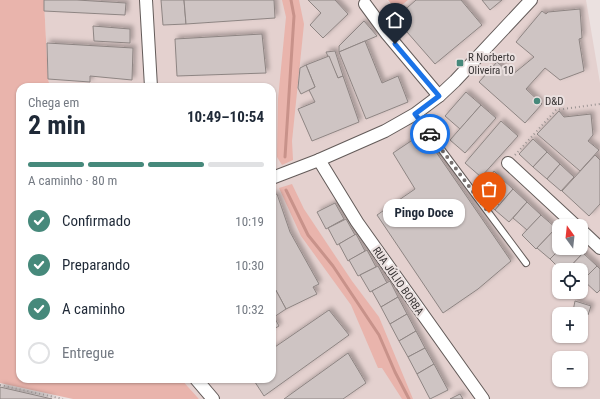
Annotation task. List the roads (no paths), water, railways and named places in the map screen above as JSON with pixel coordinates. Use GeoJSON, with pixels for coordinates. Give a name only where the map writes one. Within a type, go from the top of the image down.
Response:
{"type":"FeatureCollection","features":[{"type":"Feature","properties":{"kind":"street"},"geometry":{"type":"LineString","coordinates":[[146,0],[151,83]]}},
{"type":"Feature","properties":{"kind":"street"},"geometry":{"type":"LineString","coordinates":[[276,176],[319,160],[385,131],[415,114],[439,96],[455,81],[531,0]]}},
{"type":"Feature","properties":{"kind":"street"},"geometry":{"type":"LineString","coordinates":[[365,4],[387,34],[439,96]]}},
{"type":"Feature","properties":{"kind":"street","name":"RUA JÚLIO BORBA"},"geometry":{"type":"LineString","coordinates":[[319,160],[357,222],[483,399]]}},
{"type":"Feature","properties":{"kind":"street"},"geometry":{"type":"LineString","coordinates":[[508,163],[568,219]]}},
{"type":"Feature","properties":{"kind":"street"},"geometry":{"type":"LineString","coordinates":[[588,237],[600,248]]}},
{"type":"Feature","properties":{"kind":"street"},"geometry":{"type":"LineString","coordinates":[[200,383],[214,399]]}},
{"type":"Feature","properties":{"kind":"lane"},"geometry":{"type":"LineString","coordinates":[[415,114],[526,263]]}},
{"type":"Feature","properties":{"kind":"waterway"},"geometry":{"type":"LineString","coordinates":[[285,157],[294,16],[291,0]]}},
{"type":"Feature","properties":{"kind":"waterway"},"geometry":{"type":"LineString","coordinates":[[286,190],[308,235],[333,266],[379,335],[395,372],[409,399]]}},
{"type":"Feature","properties":{"kind":"place","name":"R Norberto Oliveira 10"},"geometry":{"type":"Point","coordinates":[460,63]}},
{"type":"Feature","properties":{"kind":"place","name":"D&D"},"geometry":{"type":"Point","coordinates":[537,101]}},
{"type":"Feature","properties":{"kind":"place","name":"Pingo Doce"},"geometry":{"type":"Point","coordinates":[489,213]}}]}
